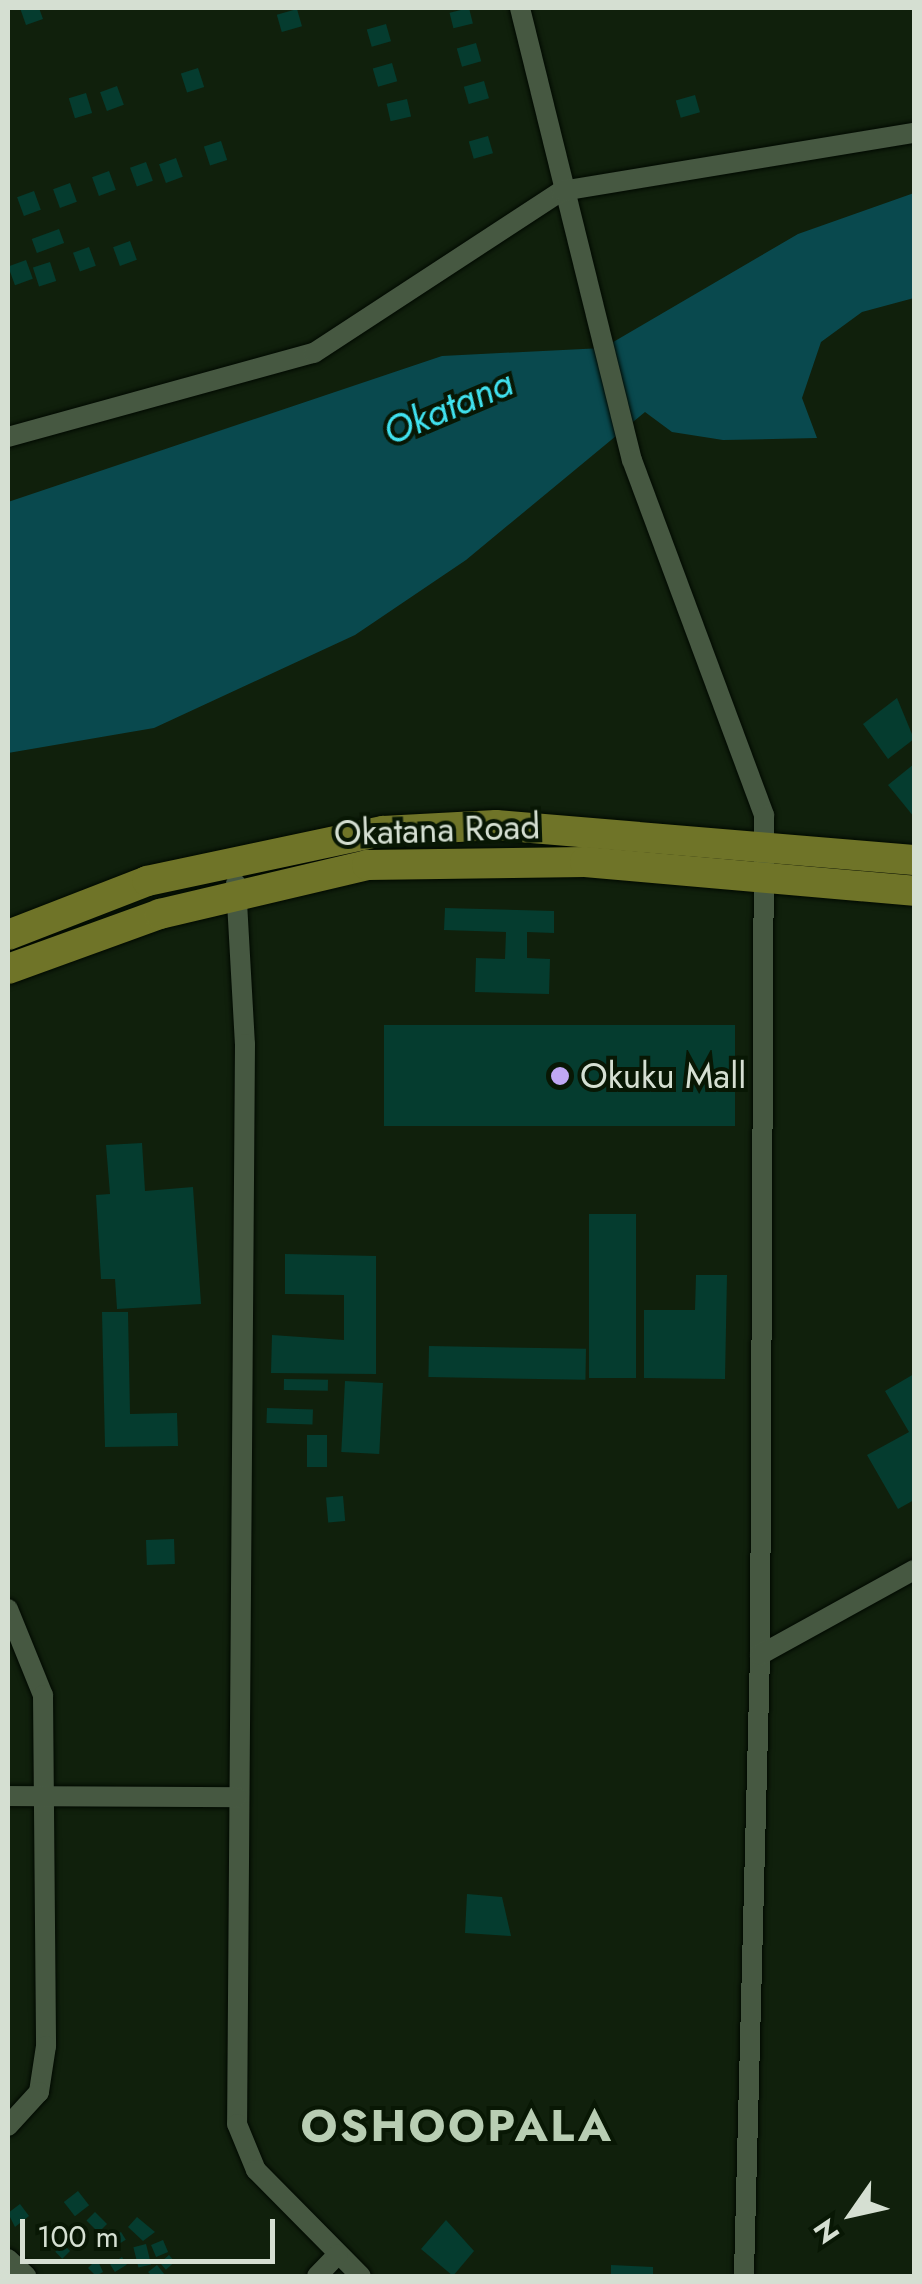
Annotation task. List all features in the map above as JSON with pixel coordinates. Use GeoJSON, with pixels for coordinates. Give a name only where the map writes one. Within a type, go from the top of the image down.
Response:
{"type":"FeatureCollection","features":[{"type":"Feature","properties":{"kind":"main road","name":"Okatana Road"},"geometry":{"type":"LineString","coordinates":[[8,935],[95,897],[236,857],[451,826],[914,860]]}},
{"type":"Feature","properties":{"kind":"main road","name":"Okatana Road"},"geometry":{"type":"LineString","coordinates":[[8,969],[236,892],[424,860],[764,879],[914,892]]}},
{"type":"Feature","properties":{"kind":"street"},"geometry":{"type":"LineString","coordinates":[[520,8],[562,191],[632,460],[754,772],[762,847],[760,1655],[744,2276]]}},
{"type":"Feature","properties":{"kind":"street"},"geometry":{"type":"LineString","coordinates":[[8,437],[314,353],[562,191],[914,134]]}},
{"type":"Feature","properties":{"kind":"street"},"geometry":{"type":"LineString","coordinates":[[236,857],[244,1044],[237,2124],[256,2170],[361,2276]]}},
{"type":"Feature","properties":{"kind":"street"},"geometry":{"type":"LineString","coordinates":[[760,1655],[914,1570]]}},
{"type":"Feature","properties":{"kind":"street"},"geometry":{"type":"LineString","coordinates":[[8,1608],[44,1695],[44,2070],[30,2107],[8,2126]]}},
{"type":"Feature","properties":{"kind":"street"},"geometry":{"type":"LineString","coordinates":[[8,1796],[238,1798]]}},
{"type":"Feature","properties":{"kind":"street"},"geometry":{"type":"LineString","coordinates":[[318,2276],[338,2254]]}},
{"type":"Feature","properties":{"kind":"street"},"geometry":{"type":"LineString","coordinates":[[8,2259],[26,2276]]}},
{"type":"Feature","properties":{"kind":"water","name":"Okatana"},"geometry":{"type":"Polygon","coordinates":[[[914,193],[914,298],[862,312],[821,342],[802,398],[817,438],[723,440],[672,432],[645,412],[466,560],[355,635],[154,728],[8,753],[8,502],[442,356],[603,348],[798,234],[914,193]]]}},
{"type":"Feature","properties":{"kind":"building"},"geometry":{"type":"Polygon","coordinates":[[[20,8],[39,8],[43,19],[26,25],[20,8]]]}},
{"type":"Feature","properties":{"kind":"building"},"geometry":{"type":"Polygon","coordinates":[[[469,8],[473,24],[453,28],[450,13],[469,8]]]}},
{"type":"Feature","properties":{"kind":"building"},"geometry":{"type":"Polygon","coordinates":[[[297,9],[302,26],[282,32],[277,15],[297,9]]]}},
{"type":"Feature","properties":{"kind":"building"},"geometry":{"type":"Polygon","coordinates":[[[386,24],[391,41],[372,47],[367,30],[386,24]]]}},
{"type":"Feature","properties":{"kind":"building"},"geometry":{"type":"Polygon","coordinates":[[[476,43],[481,61],[462,67],[457,49],[476,43]]]}},
{"type":"Feature","properties":{"kind":"building"},"geometry":{"type":"Polygon","coordinates":[[[392,63],[397,81],[378,87],[373,69],[392,63]]]}},
{"type":"Feature","properties":{"kind":"building"},"geometry":{"type":"Polygon","coordinates":[[[198,68],[204,87],[187,93],[181,74],[198,68]]]}},
{"type":"Feature","properties":{"kind":"building"},"geometry":{"type":"Polygon","coordinates":[[[484,81],[489,98],[469,104],[464,87],[484,81]]]}},
{"type":"Feature","properties":{"kind":"building"},"geometry":{"type":"Polygon","coordinates":[[[117,86],[124,105],[107,111],[100,92],[117,86]]]}},
{"type":"Feature","properties":{"kind":"building"},"geometry":{"type":"Polygon","coordinates":[[[86,93],[92,113],[75,118],[69,98],[86,93]]]}},
{"type":"Feature","properties":{"kind":"building"},"geometry":{"type":"Polygon","coordinates":[[[695,95],[700,112],[681,118],[676,101],[695,95]]]}},
{"type":"Feature","properties":{"kind":"building"},"geometry":{"type":"Polygon","coordinates":[[[407,99],[411,117],[391,121],[387,104],[407,99]]]}},
{"type":"Feature","properties":{"kind":"building"},"geometry":{"type":"Polygon","coordinates":[[[488,136],[493,153],[474,159],[469,142],[488,136]]]}},
{"type":"Feature","properties":{"kind":"building"},"geometry":{"type":"Polygon","coordinates":[[[221,141],[227,160],[210,166],[204,147],[221,141]]]}},
{"type":"Feature","properties":{"kind":"building"},"geometry":{"type":"Polygon","coordinates":[[[176,158],[183,177],[166,183],[159,164],[176,158]]]}},
{"type":"Feature","properties":{"kind":"building"},"geometry":{"type":"Polygon","coordinates":[[[146,162],[153,181],[137,187],[130,168],[146,162]]]}},
{"type":"Feature","properties":{"kind":"building"},"geometry":{"type":"Polygon","coordinates":[[[109,171],[116,190],[99,196],[92,177],[109,171]]]}},
{"type":"Feature","properties":{"kind":"building"},"geometry":{"type":"Polygon","coordinates":[[[70,183],[77,202],[60,208],[53,189],[70,183]]]}},
{"type":"Feature","properties":{"kind":"building"},"geometry":{"type":"Polygon","coordinates":[[[34,191],[41,210],[24,216],[17,197],[34,191]]]}},
{"type":"Feature","properties":{"kind":"building"},"geometry":{"type":"Polygon","coordinates":[[[59,229],[64,243],[37,253],[32,239],[59,229]]]}},
{"type":"Feature","properties":{"kind":"building"},"geometry":{"type":"Polygon","coordinates":[[[130,241],[137,260],[120,266],[113,247],[130,241]]]}},
{"type":"Feature","properties":{"kind":"building"},"geometry":{"type":"Polygon","coordinates":[[[89,247],[96,266],[80,272],[73,253],[89,247]]]}},
{"type":"Feature","properties":{"kind":"building"},"geometry":{"type":"Polygon","coordinates":[[[26,260],[33,279],[15,285],[8,266],[26,260]]]}},
{"type":"Feature","properties":{"kind":"building"},"geometry":{"type":"Polygon","coordinates":[[[50,262],[56,281],[39,287],[33,268],[50,262]]]}},
{"type":"Feature","properties":{"kind":"building"},"geometry":{"type":"Polygon","coordinates":[[[897,698],[914,739],[888,759],[863,724],[897,698]]]}},
{"type":"Feature","properties":{"kind":"building"},"geometry":{"type":"Polygon","coordinates":[[[914,764],[914,817],[888,785],[914,764]]]}},
{"type":"Feature","properties":{"kind":"building"},"geometry":{"type":"Polygon","coordinates":[[[445,908],[554,911],[554,933],[527,932],[527,958],[550,959],[549,994],[475,992],[476,958],[505,959],[506,932],[444,930],[445,908]]]}},
{"type":"Feature","properties":{"kind":"building","name":"Okuku Mall"},"geometry":{"type":"Polygon","coordinates":[[[384,1025],[735,1025],[735,1126],[384,1126],[384,1025]]]}},
{"type":"Feature","properties":{"kind":"building"},"geometry":{"type":"Polygon","coordinates":[[[142,1143],[145,1191],[193,1187],[201,1304],[117,1309],[115,1279],[101,1279],[96,1195],[110,1194],[106,1145],[142,1143]]]}},
{"type":"Feature","properties":{"kind":"building"},"geometry":{"type":"Polygon","coordinates":[[[589,1214],[636,1214],[636,1378],[589,1378],[589,1214]]]}},
{"type":"Feature","properties":{"kind":"building"},"geometry":{"type":"Polygon","coordinates":[[[285,1254],[376,1256],[376,1374],[271,1373],[272,1335],[344,1340],[344,1295],[285,1294],[285,1254]]]}},
{"type":"Feature","properties":{"kind":"building"},"geometry":{"type":"Polygon","coordinates":[[[696,1275],[727,1275],[725,1379],[644,1378],[644,1310],[695,1310],[696,1275]]]}},
{"type":"Feature","properties":{"kind":"building"},"geometry":{"type":"Polygon","coordinates":[[[102,1312],[128,1312],[130,1414],[177,1413],[178,1446],[105,1447],[102,1312]]]}},
{"type":"Feature","properties":{"kind":"building"},"geometry":{"type":"Polygon","coordinates":[[[429,1346],[586,1349],[585,1380],[428,1377],[429,1346]]]}},
{"type":"Feature","properties":{"kind":"building"},"geometry":{"type":"Polygon","coordinates":[[[914,1374],[914,1500],[898,1509],[867,1455],[909,1432],[885,1391],[914,1374]]]}},
{"type":"Feature","properties":{"kind":"building"},"geometry":{"type":"Polygon","coordinates":[[[284,1379],[328,1380],[328,1391],[284,1390],[284,1379]]]}},
{"type":"Feature","properties":{"kind":"building"},"geometry":{"type":"Polygon","coordinates":[[[345,1381],[383,1383],[379,1454],[341,1452],[345,1381]]]}},
{"type":"Feature","properties":{"kind":"building"},"geometry":{"type":"Polygon","coordinates":[[[267,1408],[313,1410],[312,1425],[266,1423],[267,1408]]]}},
{"type":"Feature","properties":{"kind":"building"},"geometry":{"type":"Polygon","coordinates":[[[307,1435],[327,1435],[327,1467],[307,1467],[307,1435]]]}},
{"type":"Feature","properties":{"kind":"building"},"geometry":{"type":"Polygon","coordinates":[[[343,1496],[345,1521],[328,1522],[326,1497],[343,1496]]]}},
{"type":"Feature","properties":{"kind":"building"},"geometry":{"type":"Polygon","coordinates":[[[174,1539],[175,1564],[147,1565],[146,1540],[174,1539]]]}},
{"type":"Feature","properties":{"kind":"building"},"geometry":{"type":"Polygon","coordinates":[[[467,1894],[502,1897],[511,1936],[465,1933],[467,1894]]]}},
{"type":"Feature","properties":{"kind":"building"},"geometry":{"type":"Polygon","coordinates":[[[78,2191],[89,2205],[75,2216],[64,2202],[78,2191]]]}},
{"type":"Feature","properties":{"kind":"building"},"geometry":{"type":"Polygon","coordinates":[[[20,2204],[29,2216],[15,2227],[8,2213],[20,2204]]]}},
{"type":"Feature","properties":{"kind":"building"},"geometry":{"type":"Polygon","coordinates":[[[95,2212],[107,2224],[99,2233],[87,2220],[95,2212]]]}},
{"type":"Feature","properties":{"kind":"building"},"geometry":{"type":"Polygon","coordinates":[[[137,2217],[155,2232],[143,2241],[128,2227],[137,2217]]]}},
{"type":"Feature","properties":{"kind":"building"},"geometry":{"type":"Polygon","coordinates":[[[446,2220],[474,2251],[453,2276],[421,2249],[446,2220]]]}},
{"type":"Feature","properties":{"kind":"building"},"geometry":{"type":"Polygon","coordinates":[[[121,2232],[126,2240],[114,2247],[109,2239],[121,2232]]]}},
{"type":"Feature","properties":{"kind":"building"},"geometry":{"type":"Polygon","coordinates":[[[163,2240],[168,2252],[156,2257],[151,2245],[163,2240]]]}},
{"type":"Feature","properties":{"kind":"building"},"geometry":{"type":"Polygon","coordinates":[[[63,2244],[70,2251],[62,2259],[55,2252],[63,2244]]]}},
{"type":"Feature","properties":{"kind":"building"},"geometry":{"type":"Polygon","coordinates":[[[146,2244],[151,2264],[138,2268],[133,2247],[146,2244]]]}},
{"type":"Feature","properties":{"kind":"building"},"geometry":{"type":"Polygon","coordinates":[[[169,2255],[175,2262],[166,2270],[160,2263],[169,2255]]]}},
{"type":"Feature","properties":{"kind":"building"},"geometry":{"type":"Polygon","coordinates":[[[122,2257],[127,2265],[115,2272],[110,2264],[122,2257]]]}},
{"type":"Feature","properties":{"kind":"building"},"geometry":{"type":"Polygon","coordinates":[[[97,2259],[103,2272],[96,2276],[88,2268],[97,2259]]]}},
{"type":"Feature","properties":{"kind":"building"},"geometry":{"type":"Polygon","coordinates":[[[157,2265],[165,2275],[152,2276],[148,2272],[157,2265]]]}},
{"type":"Feature","properties":{"kind":"building"},"geometry":{"type":"Polygon","coordinates":[[[611,2265],[653,2267],[653,2276],[611,2276],[611,2265]]]}},
{"type":"Feature","properties":{"kind":"place","name":"Okuku Mall"},"geometry":{"type":"Point","coordinates":[560,1076]}},
{"type":"Feature","properties":{"kind":"district","name":"OSHOOPALA"},"geometry":{"type":"Point","coordinates":[457,2126]}}]}
